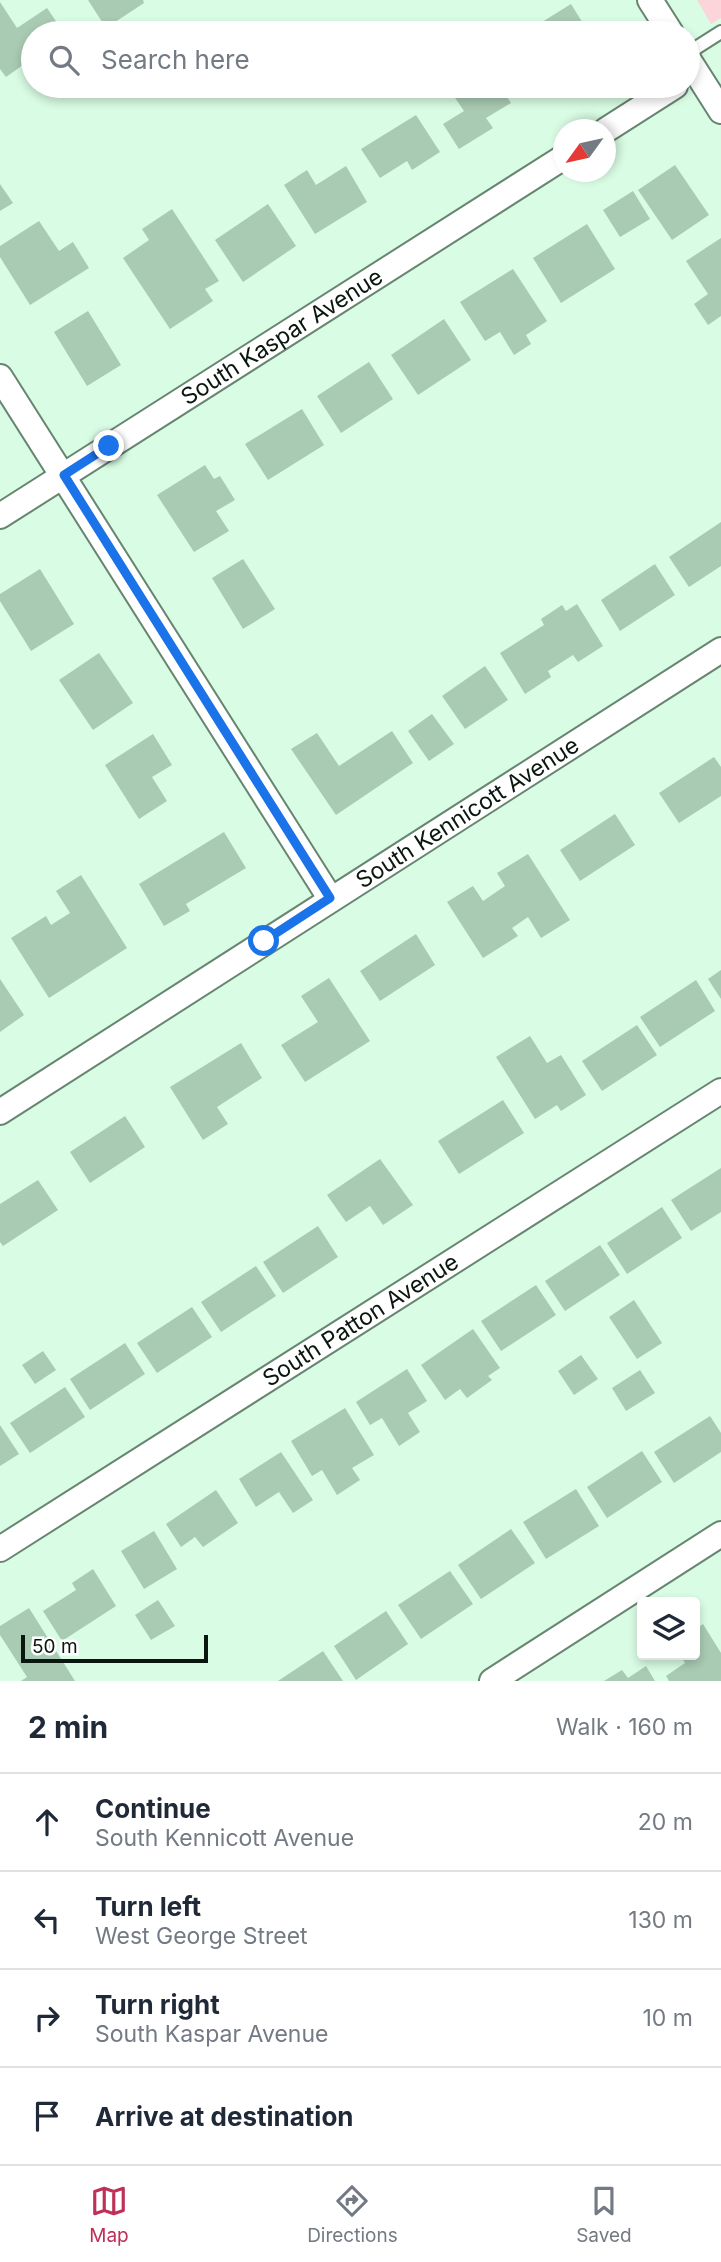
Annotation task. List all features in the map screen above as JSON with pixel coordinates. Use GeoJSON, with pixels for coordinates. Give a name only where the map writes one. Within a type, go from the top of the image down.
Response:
{"type":"FeatureCollection","features":[{"type":"Feature","properties":{"kind":"street"},"geometry":{"type":"LineString","coordinates":[[650,0],[663,21]]}},
{"type":"Feature","properties":{"kind":"street"},"geometry":{"type":"LineString","coordinates":[[700,81],[721,111]]}},
{"type":"Feature","properties":{"kind":"street"},"geometry":{"type":"LineString","coordinates":[[616,124],[656,98]]}},
{"type":"Feature","properties":{"kind":"street","name":"South Kaspar Avenue"},"geometry":{"type":"LineString","coordinates":[[0,516],[553,164]]}},
{"type":"Feature","properties":{"kind":"street"},"geometry":{"type":"LineString","coordinates":[[0,377],[330,898]]}},
{"type":"Feature","properties":{"kind":"street","name":"South Kennicott Avenue"},"geometry":{"type":"LineString","coordinates":[[0,1112],[330,898],[721,650]]}},
{"type":"Feature","properties":{"kind":"street","name":"South Patton Avenue"},"geometry":{"type":"LineString","coordinates":[[0,1549],[721,1091]]}},
{"type":"Feature","properties":{"kind":"street"},"geometry":{"type":"LineString","coordinates":[[492,1681],[721,1534]]}},
{"type":"Feature","properties":{"kind":"lane"},"geometry":{"type":"LineString","coordinates":[[700,55],[721,32]]}},
{"type":"Feature","properties":{"kind":"shaded area"},"geometry":{"type":"Polygon","coordinates":[[[697,0],[721,0],[721,18],[711,24],[697,0]]]}},
{"type":"Feature","properties":{"kind":"building"},"geometry":{"type":"Polygon","coordinates":[[[88,0],[143,0],[144,3],[117,21],[102,21],[88,0]]]}},
{"type":"Feature","properties":{"kind":"building"},"geometry":{"type":"Polygon","coordinates":[[[0,2],[17,28],[21,25],[21,66],[6,77],[0,69],[0,2]]]}},
{"type":"Feature","properties":{"kind":"building"},"geometry":{"type":"Polygon","coordinates":[[[571,4],[582,21],[544,21],[571,4]]]}},
{"type":"Feature","properties":{"kind":"building"},"geometry":{"type":"Polygon","coordinates":[[[47,8],[56,21],[28,21],[47,8]]]}},
{"type":"Feature","properties":{"kind":"building"},"geometry":{"type":"Polygon","coordinates":[[[455,98],[508,98],[511,103],[486,118],[493,128],[459,149],[443,124],[464,111],[455,98]]]}},
{"type":"Feature","properties":{"kind":"building"},"geometry":{"type":"Polygon","coordinates":[[[416,115],[440,152],[412,170],[407,161],[380,178],[361,149],[416,115]]]}},
{"type":"Feature","properties":{"kind":"building"},"geometry":{"type":"Polygon","coordinates":[[[675,165],[709,215],[672,240],[638,190],[675,165]]]}},
{"type":"Feature","properties":{"kind":"building"},"geometry":{"type":"Polygon","coordinates":[[[346,166],[367,202],[315,234],[284,185],[307,170],[316,185],[346,166]]]}},
{"type":"Feature","properties":{"kind":"building"},"geometry":{"type":"Polygon","coordinates":[[[0,184],[13,203],[0,211],[0,184]]]}},
{"type":"Feature","properties":{"kind":"building"},"geometry":{"type":"Polygon","coordinates":[[[633,191],[650,219],[620,237],[603,210],[633,191]]]}},
{"type":"Feature","properties":{"kind":"building"},"geometry":{"type":"Polygon","coordinates":[[[268,204],[296,246],[243,282],[215,240],[268,204]]]}},
{"type":"Feature","properties":{"kind":"building"},"geometry":{"type":"Polygon","coordinates":[[[172,209],[219,281],[205,289],[213,301],[170,329],[123,258],[149,240],[142,229],[172,209]]]}},
{"type":"Feature","properties":{"kind":"building"},"geometry":{"type":"Polygon","coordinates":[[[39,221],[59,251],[73,242],[89,268],[30,305],[0,257],[0,246],[39,221]]]}},
{"type":"Feature","properties":{"kind":"building"},"geometry":{"type":"Polygon","coordinates":[[[587,224],[615,269],[561,303],[533,258],[587,224]]]}},
{"type":"Feature","properties":{"kind":"building"},"geometry":{"type":"Polygon","coordinates":[[[721,238],[721,316],[708,325],[694,304],[708,294],[686,261],[721,238]]]}},
{"type":"Feature","properties":{"kind":"building"},"geometry":{"type":"Polygon","coordinates":[[[513,269],[547,321],[526,335],[531,344],[514,355],[500,332],[485,341],[460,302],[513,269]]]}},
{"type":"Feature","properties":{"kind":"building"},"geometry":{"type":"Polygon","coordinates":[[[88,311],[121,365],[87,386],[54,332],[88,311]]]}},
{"type":"Feature","properties":{"kind":"building"},"geometry":{"type":"Polygon","coordinates":[[[444,319],[471,360],[418,395],[391,355],[444,319]]]}},
{"type":"Feature","properties":{"kind":"building"},"geometry":{"type":"Polygon","coordinates":[[[369,362],[393,399],[341,433],[317,396],[369,362]]]}},
{"type":"Feature","properties":{"kind":"building"},"geometry":{"type":"Polygon","coordinates":[[[302,409],[324,445],[268,480],[245,444],[302,409]]]}},
{"type":"Feature","properties":{"kind":"building"},"geometry":{"type":"Polygon","coordinates":[[[205,465],[214,479],[220,476],[235,500],[216,511],[229,531],[194,552],[157,495],[205,465]]]}},
{"type":"Feature","properties":{"kind":"building"},"geometry":{"type":"Polygon","coordinates":[[[721,522],[721,566],[689,587],[669,557],[721,522]]]}},
{"type":"Feature","properties":{"kind":"building"},"geometry":{"type":"Polygon","coordinates":[[[243,559],[275,609],[243,629],[212,578],[243,559]]]}},
{"type":"Feature","properties":{"kind":"building"},"geometry":{"type":"Polygon","coordinates":[[[655,564],[675,595],[620,631],[601,600],[655,564]]]}},
{"type":"Feature","properties":{"kind":"building"},"geometry":{"type":"Polygon","coordinates":[[[40,569],[74,624],[31,651],[0,601],[0,594],[40,569]]]}},
{"type":"Feature","properties":{"kind":"building"},"geometry":{"type":"Polygon","coordinates":[[[577,604],[603,646],[578,662],[573,655],[548,671],[551,677],[525,694],[500,653],[544,625],[541,619],[562,605],[566,611],[577,604]]]}},
{"type":"Feature","properties":{"kind":"building"},"geometry":{"type":"Polygon","coordinates":[[[99,653],[133,703],[93,730],[59,680],[99,653]]]}},
{"type":"Feature","properties":{"kind":"building"},"geometry":{"type":"Polygon","coordinates":[[[485,666],[508,700],[465,729],[442,696],[485,666]]]}},
{"type":"Feature","properties":{"kind":"building"},"geometry":{"type":"Polygon","coordinates":[[[432,714],[454,744],[429,761],[408,731],[432,714]]]}},
{"type":"Feature","properties":{"kind":"building"},"geometry":{"type":"Polygon","coordinates":[[[392,731],[413,763],[336,815],[291,749],[317,733],[339,766],[392,731]]]}},
{"type":"Feature","properties":{"kind":"building"},"geometry":{"type":"Polygon","coordinates":[[[153,734],[172,765],[152,777],[167,801],[139,819],[105,765],[153,734]]]}},
{"type":"Feature","properties":{"kind":"building"},"geometry":{"type":"Polygon","coordinates":[[[714,757],[721,767],[721,796],[679,823],[659,793],[714,757]]]}},
{"type":"Feature","properties":{"kind":"building"},"geometry":{"type":"Polygon","coordinates":[[[615,814],[635,845],[580,881],[560,850],[615,814]]]}},
{"type":"Feature","properties":{"kind":"building"},"geometry":{"type":"Polygon","coordinates":[[[224,832],[246,868],[186,904],[190,911],[164,926],[139,884],[224,832]]]}},
{"type":"Feature","properties":{"kind":"building"},"geometry":{"type":"Polygon","coordinates":[[[528,854],[570,920],[541,938],[528,917],[512,928],[518,936],[483,958],[447,902],[473,886],[483,901],[505,886],[497,873],[528,854]]]}},
{"type":"Feature","properties":{"kind":"building"},"geometry":{"type":"Polygon","coordinates":[[[81,875],[127,948],[49,998],[11,938],[46,916],[51,925],[70,913],[56,891],[81,875]]]}},
{"type":"Feature","properties":{"kind":"building"},"geometry":{"type":"Polygon","coordinates":[[[416,934],[435,965],[380,1001],[360,971],[416,934]]]}},
{"type":"Feature","properties":{"kind":"building"},"geometry":{"type":"Polygon","coordinates":[[[721,970],[721,999],[708,979],[721,970]]]}},
{"type":"Feature","properties":{"kind":"building"},"geometry":{"type":"Polygon","coordinates":[[[329,978],[370,1041],[305,1082],[281,1045],[318,1022],[301,996],[329,978]]]}},
{"type":"Feature","properties":{"kind":"building"},"geometry":{"type":"Polygon","coordinates":[[[0,979],[24,1015],[0,1032],[0,979]]]}},
{"type":"Feature","properties":{"kind":"building"},"geometry":{"type":"Polygon","coordinates":[[[696,980],[715,1011],[660,1047],[640,1017],[696,980]]]}},
{"type":"Feature","properties":{"kind":"building"},"geometry":{"type":"Polygon","coordinates":[[[637,1025],[657,1055],[602,1091],[582,1061],[637,1025]]]}},
{"type":"Feature","properties":{"kind":"building"},"geometry":{"type":"Polygon","coordinates":[[[530,1036],[547,1063],[561,1055],[586,1095],[561,1111],[557,1105],[535,1119],[496,1057],[530,1036]]]}},
{"type":"Feature","properties":{"kind":"building"},"geometry":{"type":"Polygon","coordinates":[[[241,1043],[262,1078],[217,1107],[228,1124],[203,1140],[170,1087],[241,1043]]]}},
{"type":"Feature","properties":{"kind":"building"},"geometry":{"type":"Polygon","coordinates":[[[503,1100],[524,1133],[459,1174],[438,1141],[503,1100]]]}},
{"type":"Feature","properties":{"kind":"building"},"geometry":{"type":"Polygon","coordinates":[[[125,1116],[145,1147],[90,1183],[70,1152],[125,1116]]]}},
{"type":"Feature","properties":{"kind":"building"},"geometry":{"type":"Polygon","coordinates":[[[380,1159],[413,1205],[383,1225],[370,1206],[346,1222],[327,1195],[380,1159]]]}},
{"type":"Feature","properties":{"kind":"building"},"geometry":{"type":"Polygon","coordinates":[[[721,1168],[721,1212],[691,1231],[671,1200],[721,1168]]]}},
{"type":"Feature","properties":{"kind":"building"},"geometry":{"type":"Polygon","coordinates":[[[38,1180],[58,1210],[3,1246],[0,1242],[0,1204],[38,1180]]]}},
{"type":"Feature","properties":{"kind":"building"},"geometry":{"type":"Polygon","coordinates":[[[662,1207],[682,1238],[627,1274],[607,1243],[662,1207]]]}},
{"type":"Feature","properties":{"kind":"building"},"geometry":{"type":"Polygon","coordinates":[[[318,1226],[338,1257],[283,1293],[263,1262],[318,1226]]]}},
{"type":"Feature","properties":{"kind":"building"},"geometry":{"type":"Polygon","coordinates":[[[600,1245],[620,1275],[565,1311],[545,1281],[600,1245]]]}},
{"type":"Feature","properties":{"kind":"building"},"geometry":{"type":"Polygon","coordinates":[[[256,1266],[276,1296],[221,1332],[201,1302],[256,1266]]]}},
{"type":"Feature","properties":{"kind":"building"},"geometry":{"type":"Polygon","coordinates":[[[536,1285],[556,1315],[501,1351],[481,1321],[536,1285]]]}},
{"type":"Feature","properties":{"kind":"building"},"geometry":{"type":"Polygon","coordinates":[[[634,1300],[662,1343],[637,1359],[609,1317],[634,1300]]]}},
{"type":"Feature","properties":{"kind":"building"},"geometry":{"type":"Polygon","coordinates":[[[192,1307],[212,1337],[157,1373],[137,1343],[192,1307]]]}},
{"type":"Feature","properties":{"kind":"building"},"geometry":{"type":"Polygon","coordinates":[[[473,1329],[500,1368],[488,1376],[492,1380],[467,1398],[460,1389],[445,1400],[421,1365],[473,1329]]]}},
{"type":"Feature","properties":{"kind":"building"},"geometry":{"type":"Polygon","coordinates":[[[125,1343],[145,1374],[90,1410],[70,1379],[125,1343]]]}},
{"type":"Feature","properties":{"kind":"building"},"geometry":{"type":"Polygon","coordinates":[[[43,1351],[56,1370],[35,1384],[22,1365],[43,1351]]]}},
{"type":"Feature","properties":{"kind":"building"},"geometry":{"type":"Polygon","coordinates":[[[581,1355],[598,1379],[574,1395],[558,1371],[581,1355]]]}},
{"type":"Feature","properties":{"kind":"building"},"geometry":{"type":"Polygon","coordinates":[[[407,1369],[427,1401],[408,1413],[420,1432],[399,1446],[382,1418],[370,1425],[356,1402],[407,1369]]]}},
{"type":"Feature","properties":{"kind":"building"},"geometry":{"type":"Polygon","coordinates":[[[640,1370],[655,1393],[626,1411],[612,1388],[640,1370]]]}},
{"type":"Feature","properties":{"kind":"building"},"geometry":{"type":"Polygon","coordinates":[[[65,1387],[85,1417],[30,1453],[10,1423],[65,1387]]]}},
{"type":"Feature","properties":{"kind":"building"},"geometry":{"type":"Polygon","coordinates":[[[345,1408],[374,1455],[352,1468],[360,1480],[337,1495],[322,1470],[312,1476],[291,1441],[345,1408]]]}},
{"type":"Feature","properties":{"kind":"building"},"geometry":{"type":"Polygon","coordinates":[[[710,1416],[721,1433],[721,1452],[674,1483],[654,1452],[710,1416]]]}},
{"type":"Feature","properties":{"kind":"building"},"geometry":{"type":"Polygon","coordinates":[[[0,1425],[19,1454],[0,1466],[0,1425]]]}},
{"type":"Feature","properties":{"kind":"building"},"geometry":{"type":"Polygon","coordinates":[[[642,1451],[662,1482],[607,1518],[587,1487],[642,1451]]]}},
{"type":"Feature","properties":{"kind":"building"},"geometry":{"type":"Polygon","coordinates":[[[281,1452],[313,1500],[293,1513],[279,1492],[256,1507],[239,1479],[281,1452]]]}},
{"type":"Feature","properties":{"kind":"building"},"geometry":{"type":"Polygon","coordinates":[[[576,1489],[599,1526],[546,1559],[523,1522],[576,1489]]]}},
{"type":"Feature","properties":{"kind":"building"},"geometry":{"type":"Polygon","coordinates":[[[216,1490],[238,1523],[203,1547],[195,1537],[181,1547],[166,1524],[216,1490]]]}},
{"type":"Feature","properties":{"kind":"building"},"geometry":{"type":"Polygon","coordinates":[[[511,1529],[535,1563],[481,1599],[458,1565],[511,1529]]]}},
{"type":"Feature","properties":{"kind":"building"},"geometry":{"type":"Polygon","coordinates":[[[154,1531],[177,1569],[144,1589],[121,1551],[154,1531]]]}},
{"type":"Feature","properties":{"kind":"building"},"geometry":{"type":"Polygon","coordinates":[[[93,1569],[116,1606],[62,1641],[43,1611],[76,1590],[72,1583],[93,1569]]]}},
{"type":"Feature","properties":{"kind":"building"},"geometry":{"type":"Polygon","coordinates":[[[450,1571],[473,1604],[421,1639],[398,1605],[450,1571]]]}},
{"type":"Feature","properties":{"kind":"building"},"geometry":{"type":"Polygon","coordinates":[[[158,1600],[175,1626],[151,1640],[135,1615],[158,1600]]]}},
{"type":"Feature","properties":{"kind":"building"},"geometry":{"type":"Polygon","coordinates":[[[29,1608],[75,1681],[21,1681],[27,1677],[0,1635],[0,1626],[29,1608]]]}},
{"type":"Feature","properties":{"kind":"building"},"geometry":{"type":"Polygon","coordinates":[[[386,1611],[408,1644],[356,1680],[334,1646],[386,1611]]]}},
{"type":"Feature","properties":{"kind":"building"},"geometry":{"type":"Polygon","coordinates":[[[703,1624],[721,1653],[721,1681],[669,1681],[666,1676],[685,1663],[683,1660],[700,1660],[700,1626],[703,1624]]]}},
{"type":"Feature","properties":{"kind":"building"},"geometry":{"type":"Polygon","coordinates":[[[323,1651],[343,1681],[278,1681],[323,1651]]]}},
{"type":"Feature","properties":{"kind":"building"},"geometry":{"type":"Polygon","coordinates":[[[646,1666],[655,1681],[604,1681],[622,1670],[628,1678],[646,1666]]]}},
{"type":"Feature","properties":{"kind":"route"},"geometry":{"type":"LineString","coordinates":[[109,446],[64,475],[330,898],[264,941]]}}]}
